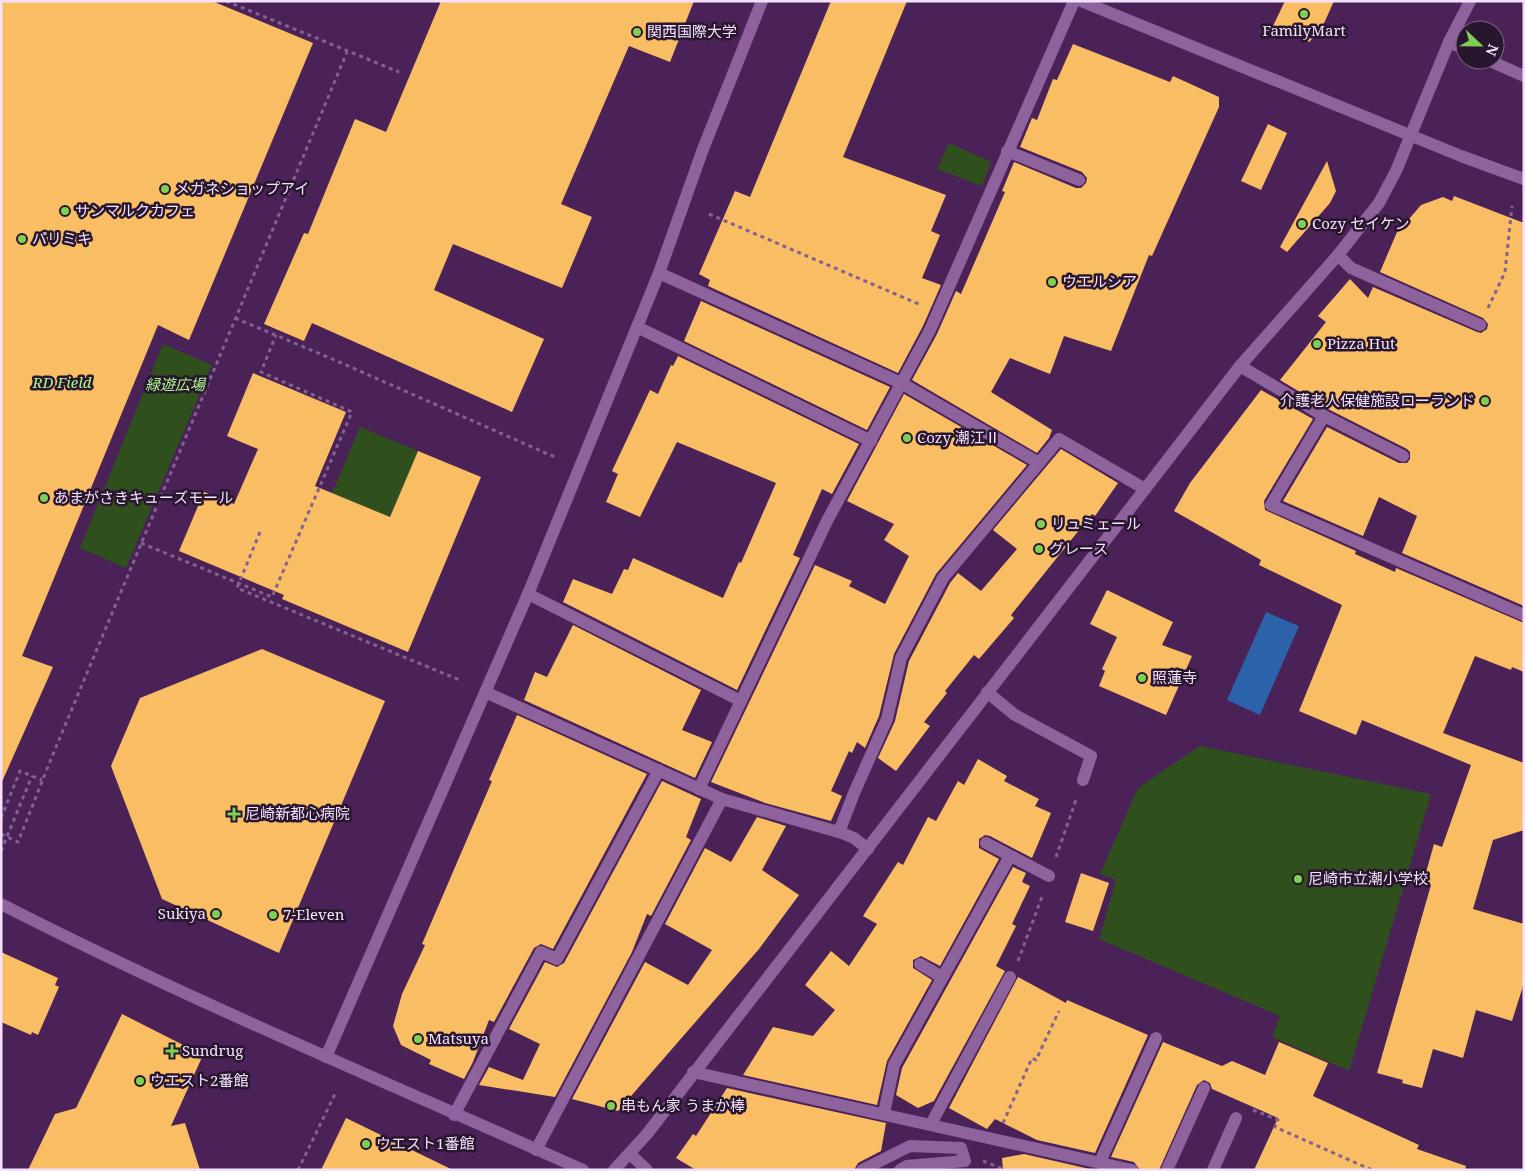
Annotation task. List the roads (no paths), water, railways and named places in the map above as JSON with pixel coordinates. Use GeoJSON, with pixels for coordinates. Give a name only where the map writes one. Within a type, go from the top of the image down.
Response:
{"type":"FeatureCollection","features":[{"type":"Feature","properties":{"kind":"street"},"geometry":{"type":"LineString","coordinates":[[326,1057],[528,594],[659,273],[703,149],[762,1]]}},
{"type":"Feature","properties":{"kind":"street"},"geometry":{"type":"LineString","coordinates":[[699,789],[827,521],[937,313],[1074,1]]}},
{"type":"Feature","properties":{"kind":"street"},"geometry":{"type":"LineString","coordinates":[[1082,1],[1410,135],[1524,179]]}},
{"type":"Feature","properties":{"kind":"street"},"geometry":{"type":"LineString","coordinates":[[614,1170],[630,1154],[868,849],[1240,366],[1338,255],[1379,202],[1410,135],[1449,42],[1470,1]]}},
{"type":"Feature","properties":{"kind":"street"},"geometry":{"type":"LineString","coordinates":[[1449,42],[1455,45]]}},
{"type":"Feature","properties":{"kind":"street"},"geometry":{"type":"LineString","coordinates":[[1505,68],[1524,76]]}},
{"type":"Feature","properties":{"kind":"street"},"geometry":{"type":"LineString","coordinates":[[1007,151],[1079,180]]}},
{"type":"Feature","properties":{"kind":"street"},"geometry":{"type":"LineString","coordinates":[[1338,255],[1352,268],[1480,326]]}},
{"type":"Feature","properties":{"kind":"street"},"geometry":{"type":"LineString","coordinates":[[659,273],[901,383],[1039,463]]}},
{"type":"Feature","properties":{"kind":"street"},"geometry":{"type":"LineString","coordinates":[[636,326],[871,441]]}},
{"type":"Feature","properties":{"kind":"street"},"geometry":{"type":"LineString","coordinates":[[1240,366],[1324,416],[1403,456]]}},
{"type":"Feature","properties":{"kind":"street"},"geometry":{"type":"LineString","coordinates":[[1324,416],[1271,505],[1524,615]]}},
{"type":"Feature","properties":{"kind":"street"},"geometry":{"type":"LineString","coordinates":[[839,832],[854,792],[887,719],[901,658],[943,578],[1059,439],[1145,489]]}},
{"type":"Feature","properties":{"kind":"street"},"geometry":{"type":"LineString","coordinates":[[528,594],[741,701]]}},
{"type":"Feature","properties":{"kind":"street"},"geometry":{"type":"LineString","coordinates":[[486,692],[722,799],[839,832],[854,838],[868,849]]}},
{"type":"Feature","properties":{"kind":"street"},"geometry":{"type":"LineString","coordinates":[[988,692],[1014,715],[1091,756],[1083,780]]}},
{"type":"Feature","properties":{"kind":"street"},"geometry":{"type":"LineString","coordinates":[[454,1115],[541,952],[557,959],[659,770]]}},
{"type":"Feature","properties":{"kind":"street"},"geometry":{"type":"LineString","coordinates":[[536,1150],[722,799]]}},
{"type":"Feature","properties":{"kind":"street"},"geometry":{"type":"LineString","coordinates":[[986,843],[1049,876]]}},
{"type":"Feature","properties":{"kind":"street"},"geometry":{"type":"LineString","coordinates":[[884,1114],[894,1065],[1010,856]]}},
{"type":"Feature","properties":{"kind":"street"},"geometry":{"type":"LineString","coordinates":[[1,904],[62,935],[326,1057],[454,1115],[583,1170]]}},
{"type":"Feature","properties":{"kind":"street"},"geometry":{"type":"LineString","coordinates":[[920,964],[942,977]]}},
{"type":"Feature","properties":{"kind":"street"},"geometry":{"type":"LineString","coordinates":[[931,1124],[1010,977]]}},
{"type":"Feature","properties":{"kind":"street"},"geometry":{"type":"LineString","coordinates":[[1100,1162],[1156,1038]]}},
{"type":"Feature","properties":{"kind":"street"},"geometry":{"type":"LineString","coordinates":[[694,1072],[1132,1170]]}},
{"type":"Feature","properties":{"kind":"street"},"geometry":{"type":"LineString","coordinates":[[1167,1170],[1204,1088]]}},
{"type":"Feature","properties":{"kind":"street"},"geometry":{"type":"LineString","coordinates":[[1213,1170],[1236,1118]]}},
{"type":"Feature","properties":{"kind":"street"},"geometry":{"type":"LineString","coordinates":[[968,1155],[970,1133]]}},
{"type":"Feature","properties":{"kind":"street"},"geometry":{"type":"LineString","coordinates":[[862,1170],[910,1146],[961,1148],[965,1161],[907,1166],[900,1170]]}},
{"type":"Feature","properties":{"kind":"street"},"geometry":{"type":"LineString","coordinates":[[630,1154],[647,1170]]}},
{"type":"Feature","properties":{"kind":"water"},"geometry":{"type":"Polygon","coordinates":[[[1266,612],[1299,626],[1260,715],[1227,700],[1266,612]]]}},
{"type":"Feature","properties":{"kind":"place","name":"FamilyMart"},"geometry":{"type":"Point","coordinates":[1304,14]}},
{"type":"Feature","properties":{"kind":"place","name":"関西国際大学"},"geometry":{"type":"Point","coordinates":[637,32]}},
{"type":"Feature","properties":{"kind":"place","name":"メガネショップアイ"},"geometry":{"type":"Point","coordinates":[165,189]}},
{"type":"Feature","properties":{"kind":"place","name":"サンマルクカフェ"},"geometry":{"type":"Point","coordinates":[65,211]}},
{"type":"Feature","properties":{"kind":"place","name":"Cozy セイケン"},"geometry":{"type":"Point","coordinates":[1302,224]}},
{"type":"Feature","properties":{"kind":"place","name":"パリミキ"},"geometry":{"type":"Point","coordinates":[22,239]}},
{"type":"Feature","properties":{"kind":"place","name":"ウエルシア"},"geometry":{"type":"Point","coordinates":[1052,282]}},
{"type":"Feature","properties":{"kind":"place","name":"Pizza Hut"},"geometry":{"type":"Point","coordinates":[1317,344]}},
{"type":"Feature","properties":{"kind":"place","name":"介護老人保健施設ローランド"},"geometry":{"type":"Point","coordinates":[1485,401]}},
{"type":"Feature","properties":{"kind":"place","name":"Cozy 潮江Ⅱ"},"geometry":{"type":"Point","coordinates":[907,438]}},
{"type":"Feature","properties":{"kind":"place","name":"あまがさきキューズモール"},"geometry":{"type":"Point","coordinates":[44,498]}},
{"type":"Feature","properties":{"kind":"place","name":"リュミェール"},"geometry":{"type":"Point","coordinates":[1041,524]}},
{"type":"Feature","properties":{"kind":"place","name":"グレース"},"geometry":{"type":"Point","coordinates":[1039,549]}},
{"type":"Feature","properties":{"kind":"place","name":"照蓮寺"},"geometry":{"type":"Point","coordinates":[1142,678]}},
{"type":"Feature","properties":{"kind":"place","name":"尼崎新都心病院"},"geometry":{"type":"Point","coordinates":[234,814]}},
{"type":"Feature","properties":{"kind":"place","name":"尼崎市立潮小学校"},"geometry":{"type":"Point","coordinates":[1298,879]}},
{"type":"Feature","properties":{"kind":"place","name":"Sukiya"},"geometry":{"type":"Point","coordinates":[216,914]}},
{"type":"Feature","properties":{"kind":"place","name":"7-Eleven"},"geometry":{"type":"Point","coordinates":[273,915]}},
{"type":"Feature","properties":{"kind":"place","name":"Matsuya"},"geometry":{"type":"Point","coordinates":[418,1039]}},
{"type":"Feature","properties":{"kind":"place","name":"Sundrug"},"geometry":{"type":"Point","coordinates":[172,1051]}},
{"type":"Feature","properties":{"kind":"place","name":"ウエスト2番館"},"geometry":{"type":"Point","coordinates":[140,1081]}},
{"type":"Feature","properties":{"kind":"place","name":"串もん家 うまか棒"},"geometry":{"type":"Point","coordinates":[611,1106]}},
{"type":"Feature","properties":{"kind":"place","name":"ウエスト1番館"},"geometry":{"type":"Point","coordinates":[366,1144]}},
{"type":"Feature","properties":{"kind":"park label","name":"RD Field"},"geometry":{"type":"Point","coordinates":[62,383]}},
{"type":"Feature","properties":{"kind":"park label","name":"緑遊広場"},"geometry":{"type":"Point","coordinates":[175,385]}}]}
